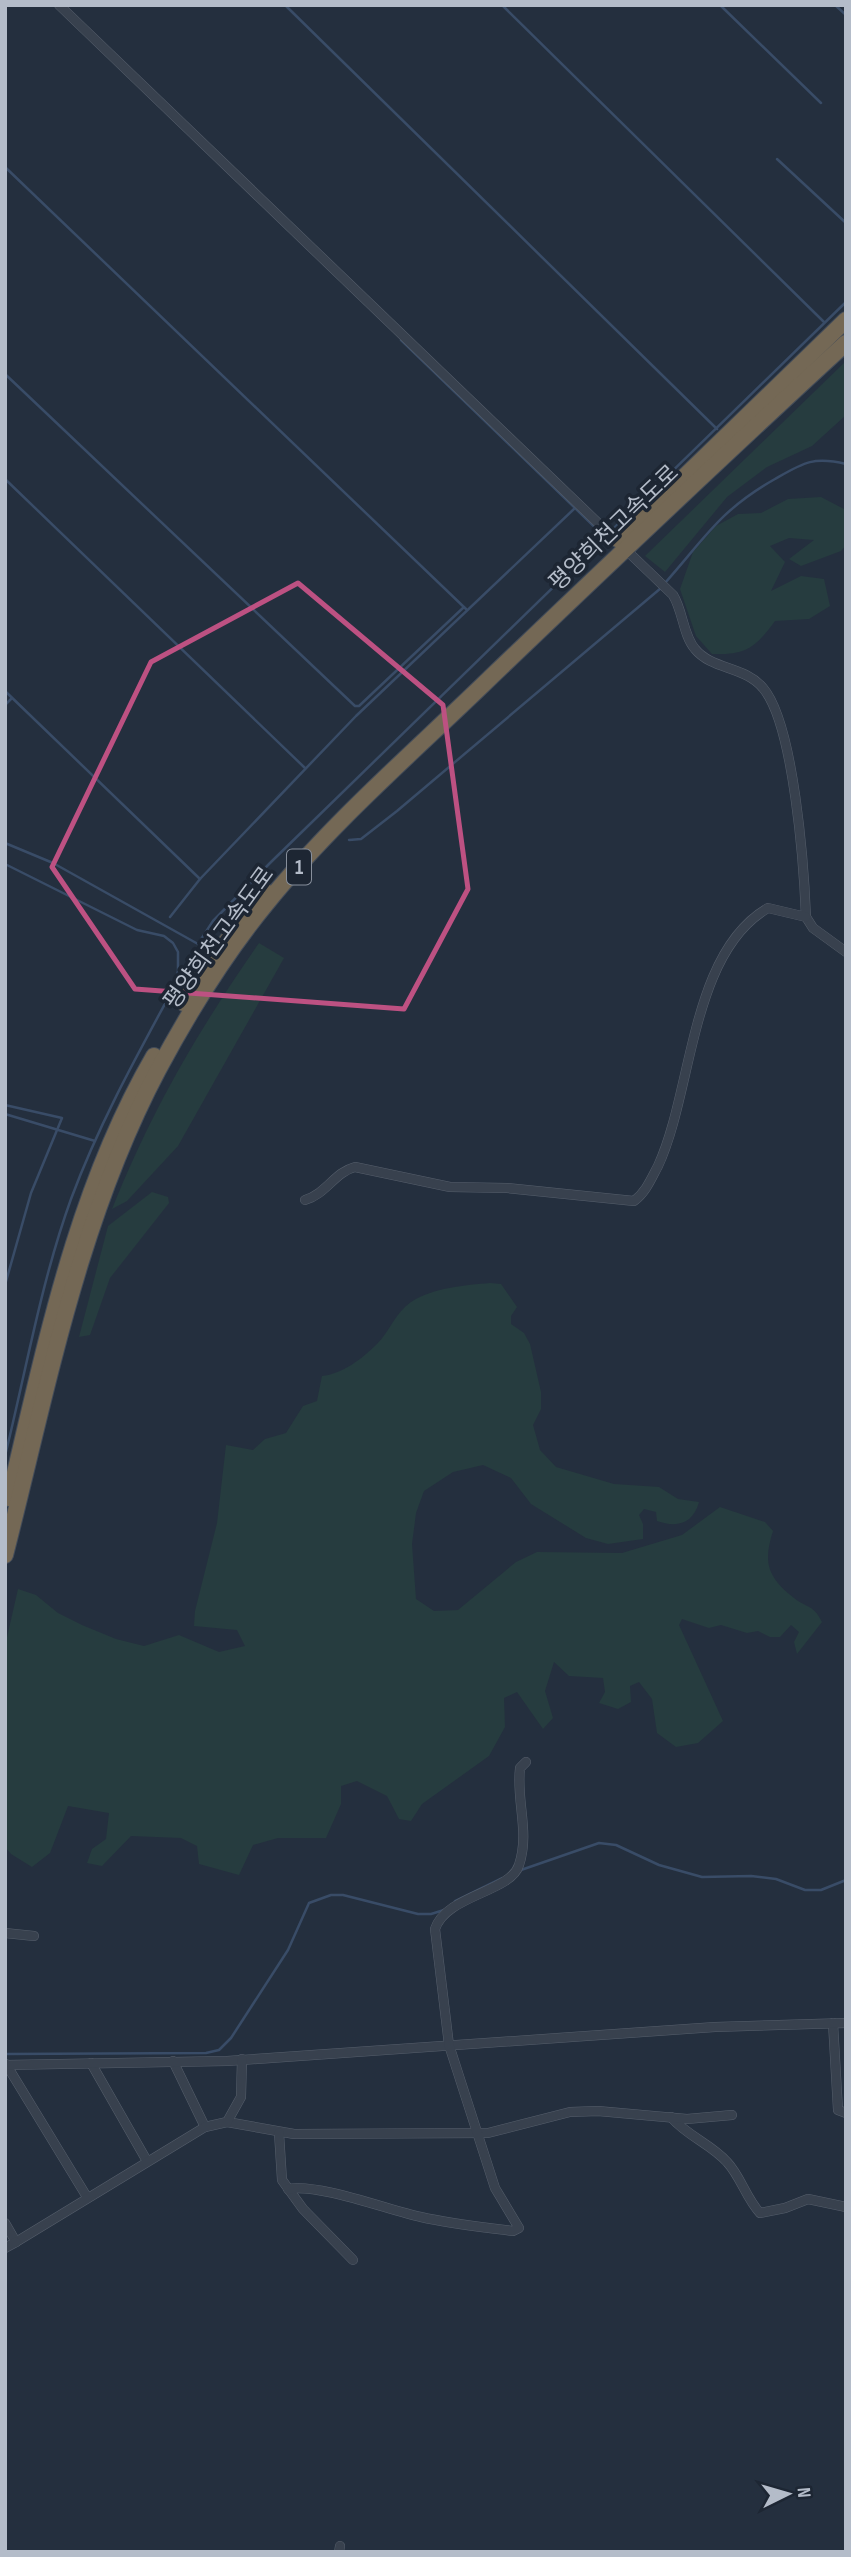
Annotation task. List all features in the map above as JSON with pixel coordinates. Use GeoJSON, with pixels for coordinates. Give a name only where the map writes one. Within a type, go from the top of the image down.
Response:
{"type":"FeatureCollection","features":[{"type":"Feature","properties":{"kind":"highway","name":"평양희천고속도로"},"geometry":{"type":"LineString","coordinates":[[5,1555],[73,1282],[121,1151],[157,1072],[197,1001],[265,905],[327,836],[846,320]]}},
{"type":"Feature","properties":{"kind":"highway","name":"평양희천고속도로"},"geometry":{"type":"LineString","coordinates":[[5,1512],[70,1251],[109,1146],[147,1067],[200,976],[250,906],[298,854],[621,545],[846,343]]}},
{"type":"Feature","properties":{"kind":"street"},"geometry":{"type":"LineString","coordinates":[[59,5],[600,521],[673,595],[693,648],[704,659],[736,669],[761,685],[779,714],[796,804],[807,917],[813,929],[846,952]]}},
{"type":"Feature","properties":{"kind":"street"},"geometry":{"type":"LineString","coordinates":[[305,1200],[313,1197],[347,1169],[355,1167],[450,1187],[507,1188],[634,1201],[650,1182],[671,1135],[705,1003],[724,954],[758,914],[768,908],[807,917]]}},
{"type":"Feature","properties":{"kind":"street"},"geometry":{"type":"LineString","coordinates":[[288,2189],[321,2193],[433,2219],[513,2231],[519,2228],[495,2188],[449,2045],[435,1929],[437,1921],[475,1893],[513,1877],[519,1867],[526,1835],[518,1780],[520,1768],[526,1762]]}},
{"type":"Feature","properties":{"kind":"street"},"geometry":{"type":"LineString","coordinates":[[5,1933],[34,1936]]}},
{"type":"Feature","properties":{"kind":"street"},"geometry":{"type":"LineString","coordinates":[[833,2023],[838,2110],[846,2113]]}},
{"type":"Feature","properties":{"kind":"street"},"geometry":{"type":"LineString","coordinates":[[6,2064],[242,2059],[715,2027],[846,2023]]}},
{"type":"Feature","properties":{"kind":"street"},"geometry":{"type":"LineString","coordinates":[[227,2122],[241,2097],[242,2059]]}},
{"type":"Feature","properties":{"kind":"street"},"geometry":{"type":"LineString","coordinates":[[173,2061],[205,2127]]}},
{"type":"Feature","properties":{"kind":"street"},"geometry":{"type":"LineString","coordinates":[[91,2063],[147,2161]]}},
{"type":"Feature","properties":{"kind":"street"},"geometry":{"type":"LineString","coordinates":[[6,2064],[87,2197]]}},
{"type":"Feature","properties":{"kind":"street"},"geometry":{"type":"LineString","coordinates":[[5,2248],[205,2127],[227,2122],[279,2133],[497,2132],[570,2112],[671,2117],[732,2115]]}},
{"type":"Feature","properties":{"kind":"street"},"geometry":{"type":"LineString","coordinates":[[671,2117],[683,2131],[726,2160],[751,2204],[760,2213],[785,2208],[808,2199],[846,2207]]}},
{"type":"Feature","properties":{"kind":"street"},"geometry":{"type":"LineString","coordinates":[[279,2133],[279,2171],[288,2189],[353,2260]]}},
{"type":"Feature","properties":{"kind":"street"},"geometry":{"type":"LineString","coordinates":[[5,2223],[16,2242]]}},
{"type":"Feature","properties":{"kind":"highlighted area"},"geometry":{"type":"Polygon","coordinates":[[[298,583],[443,705],[468,889],[404,1009],[135,989],[52,867],[151,662],[298,583]]]}},
{"type":"Feature","properties":{"kind":"green space"},"geometry":{"type":"Polygon","coordinates":[[[846,361],[846,415],[812,446],[767,467],[727,497],[665,572],[645,556],[846,361]]]}},
{"type":"Feature","properties":{"kind":"green space"},"geometry":{"type":"Polygon","coordinates":[[[821,497],[844,509],[846,545],[841,551],[801,566],[789,559],[814,540],[789,538],[770,546],[785,562],[771,591],[801,576],[824,579],[830,606],[809,619],[775,621],[762,638],[742,651],[712,654],[696,636],[680,589],[693,552],[716,526],[738,514],[761,513],[788,499],[821,497]]]}},
{"type":"Feature","properties":{"kind":"green space"},"geometry":{"type":"Polygon","coordinates":[[[259,943],[284,958],[178,1146],[127,1201],[112,1209],[160,1104],[216,1008],[259,943]]]}},
{"type":"Feature","properties":{"kind":"green space"},"geometry":{"type":"Polygon","coordinates":[[[152,1192],[168,1197],[169,1203],[110,1278],[90,1335],[79,1337],[108,1226],[152,1192]]]}},
{"type":"Feature","properties":{"kind":"green space"},"geometry":{"type":"Polygon","coordinates":[[[501,1284],[517,1307],[511,1316],[511,1324],[524,1333],[530,1344],[541,1392],[541,1409],[533,1425],[540,1450],[556,1467],[614,1484],[659,1487],[678,1499],[699,1502],[688,1520],[677,1524],[657,1521],[656,1512],[644,1509],[639,1515],[643,1524],[643,1539],[608,1544],[586,1538],[531,1504],[511,1478],[483,1465],[453,1472],[424,1491],[416,1513],[412,1544],[416,1599],[434,1611],[458,1610],[516,1562],[537,1552],[622,1553],[682,1535],[720,1507],[765,1522],[773,1531],[768,1560],[773,1576],[794,1598],[813,1609],[819,1616],[822,1622],[797,1654],[794,1642],[799,1632],[791,1625],[780,1637],[770,1637],[758,1631],[747,1633],[721,1625],[709,1628],[682,1619],[679,1625],[723,1721],[698,1743],[676,1747],[657,1733],[652,1699],[639,1682],[630,1686],[631,1702],[618,1709],[599,1703],[605,1692],[603,1678],[569,1676],[554,1662],[545,1691],[553,1718],[543,1729],[517,1692],[504,1698],[505,1727],[489,1756],[422,1804],[411,1821],[399,1819],[387,1796],[357,1781],[341,1786],[341,1804],[326,1838],[278,1838],[253,1845],[239,1875],[199,1864],[197,1846],[181,1838],[131,1836],[102,1866],[87,1863],[92,1849],[106,1839],[109,1813],[68,1806],[50,1853],[32,1867],[11,1854],[5,1847],[5,1646],[18,1589],[36,1595],[58,1613],[116,1639],[144,1646],[179,1635],[219,1652],[245,1646],[237,1630],[194,1626],[195,1611],[217,1523],[226,1445],[253,1450],[265,1439],[286,1433],[303,1406],[317,1401],[322,1376],[344,1369],[365,1355],[382,1339],[401,1311],[419,1297],[439,1290],[501,1284]]]}},
{"type":"Feature","properties":{"kind":"waterway"},"geometry":{"type":"LineString","coordinates":[[285,5],[717,429]]}},
{"type":"Feature","properties":{"kind":"waterway"},"geometry":{"type":"LineString","coordinates":[[502,5],[824,322]]}},
{"type":"Feature","properties":{"kind":"waterway"},"geometry":{"type":"LineString","coordinates":[[720,5],[821,103]]}},
{"type":"Feature","properties":{"kind":"waterway"},"geometry":{"type":"LineString","coordinates":[[835,5],[846,15]]}},
{"type":"Feature","properties":{"kind":"waterway"},"geometry":{"type":"LineString","coordinates":[[777,159],[846,223]]}},
{"type":"Feature","properties":{"kind":"waterway"},"geometry":{"type":"LineString","coordinates":[[5,167],[466,609]]}},
{"type":"Feature","properties":{"kind":"waterway"},"geometry":{"type":"LineString","coordinates":[[5,843],[53,863],[198,944],[213,921],[271,862],[846,302]]}},
{"type":"Feature","properties":{"kind":"waterway"},"geometry":{"type":"LineString","coordinates":[[401,340],[605,537]]}},
{"type":"Feature","properties":{"kind":"waterway"},"geometry":{"type":"LineString","coordinates":[[5,374],[355,706],[359,706],[464,607]]}},
{"type":"Feature","properties":{"kind":"waterway"},"geometry":{"type":"LineString","coordinates":[[665,583],[714,526],[756,491],[809,462],[846,464]]}},
{"type":"Feature","properties":{"kind":"waterway"},"geometry":{"type":"LineString","coordinates":[[5,479],[305,768]]}},
{"type":"Feature","properties":{"kind":"waterway"},"geometry":{"type":"LineString","coordinates":[[170,917],[200,879],[356,716],[575,508]]}},
{"type":"Feature","properties":{"kind":"waterway"},"geometry":{"type":"LineString","coordinates":[[349,840],[361,839],[397,811],[661,588]]}},
{"type":"Feature","properties":{"kind":"waterway"},"geometry":{"type":"LineString","coordinates":[[5,691],[200,879]]}},
{"type":"Feature","properties":{"kind":"waterway"},"geometry":{"type":"LineString","coordinates":[[5,705],[12,698]]}},
{"type":"Feature","properties":{"kind":"waterway"},"geometry":{"type":"LineString","coordinates":[[5,864],[137,930],[164,936],[173,943],[178,952],[178,971],[173,989],[105,1118],[60,1230],[42,1294],[5,1456]]}},
{"type":"Feature","properties":{"kind":"waterway"},"geometry":{"type":"LineString","coordinates":[[5,1105],[62,1118],[31,1193],[5,1285]]}},
{"type":"Feature","properties":{"kind":"waterway"},"geometry":{"type":"LineString","coordinates":[[5,1114],[95,1141]]}},
{"type":"Feature","properties":{"kind":"waterway"},"geometry":{"type":"LineString","coordinates":[[521,1870],[599,1843],[616,1845],[659,1865],[702,1877],[751,1876],[776,1879],[805,1890],[821,1890],[846,1880]]}},
{"type":"Feature","properties":{"kind":"waterway"},"geometry":{"type":"LineString","coordinates":[[455,1901],[502,1878]]}},
{"type":"Feature","properties":{"kind":"waterway"},"geometry":{"type":"LineString","coordinates":[[5,2054],[206,2053],[219,2050],[231,2038],[288,1950],[309,1903],[331,1895],[343,1895],[418,1914],[444,1910]]}}]}
